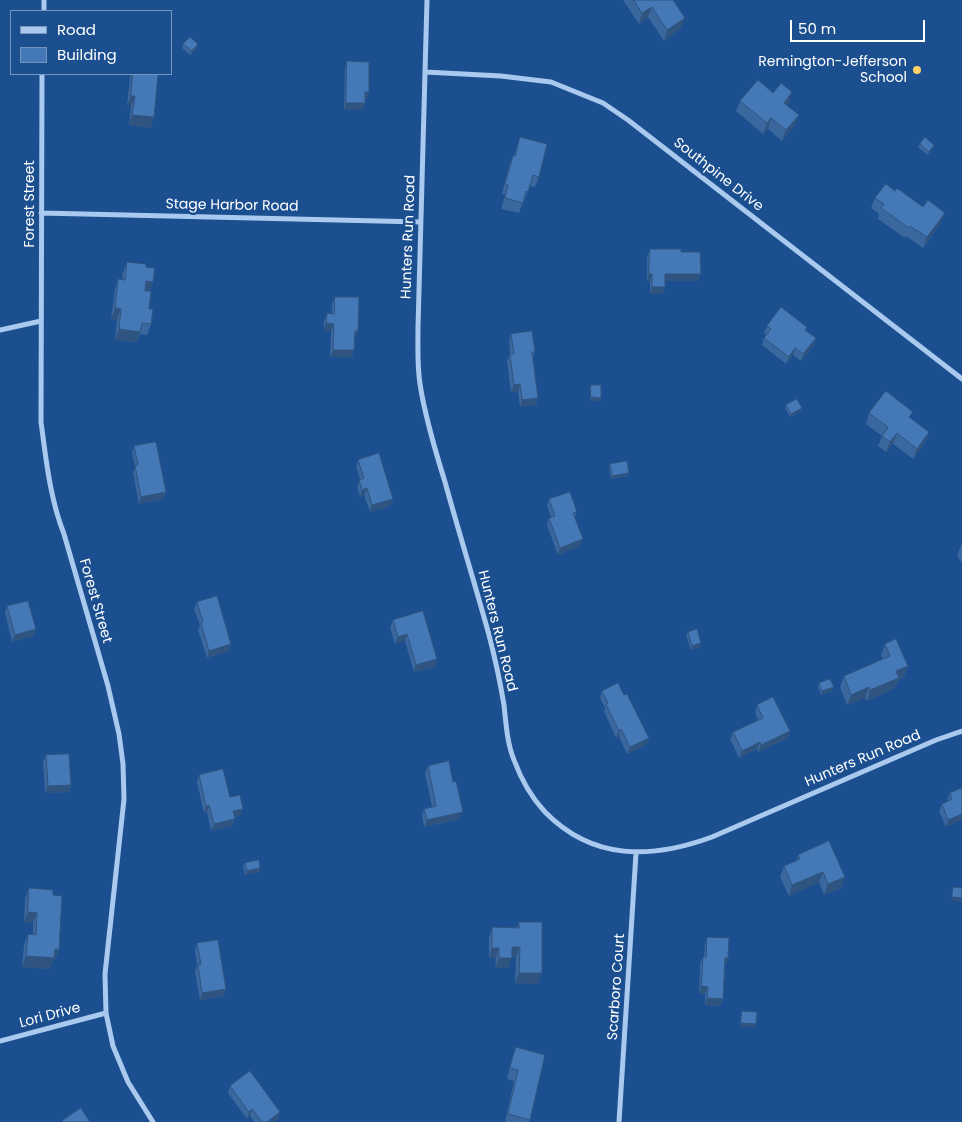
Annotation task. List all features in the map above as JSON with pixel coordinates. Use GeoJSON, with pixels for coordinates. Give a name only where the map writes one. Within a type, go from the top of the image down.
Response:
{"type":"FeatureCollection","features":[{"type":"Feature","properties":{"kind":"street","name":"Hunters Run Road"},"geometry":{"type":"LineString","coordinates":[[427,0],[418,354],[423,405],[489,636],[513,758],[530,794],[545,812],[570,832],[601,846],[620,852],[636,853],[675,848],[703,840],[962,730]]}},
{"type":"Feature","properties":{"kind":"street","name":"Southpine Drive"},"geometry":{"type":"LineString","coordinates":[[425,72],[501,76],[551,82],[603,103],[628,120],[962,379]]}},
{"type":"Feature","properties":{"kind":"street","name":"Forest Street"},"geometry":{"type":"LineString","coordinates":[[42,75],[41,422],[46,461],[58,520],[64,534],[108,686],[119,734],[123,764],[124,800],[105,974],[106,1013],[113,1046],[128,1082],[153,1122]]}},
{"type":"Feature","properties":{"kind":"street","name":"Stage Harbor Road"},"geometry":{"type":"LineString","coordinates":[[42,213],[421,222]]}},
{"type":"Feature","properties":{"kind":"street"},"geometry":{"type":"LineString","coordinates":[[0,330],[40,322]]}},
{"type":"Feature","properties":{"kind":"street","name":"Scarboro Court"},"geometry":{"type":"LineString","coordinates":[[619,1122],[636,853]]}},
{"type":"Feature","properties":{"kind":"street","name":"Lori Drive"},"geometry":{"type":"LineString","coordinates":[[0,1041],[106,1013]]}},
{"type":"Feature","properties":{"kind":"building"},"geometry":{"type":"Polygon","coordinates":[[[634,0],[673,0],[685,18],[667,30],[652,7],[642,13],[634,0]]]}},
{"type":"Feature","properties":{"kind":"building"},"geometry":{"type":"Polygon","coordinates":[[[190,37],[198,44],[192,51],[183,44],[190,37]]]}},
{"type":"Feature","properties":{"kind":"building"},"geometry":{"type":"Polygon","coordinates":[[[347,61],[369,62],[369,92],[365,92],[365,103],[346,103],[347,61]]]}},
{"type":"Feature","properties":{"kind":"building"},"geometry":{"type":"Polygon","coordinates":[[[133,75],[158,75],[154,117],[132,115],[135,96],[131,96],[133,75]]]}},
{"type":"Feature","properties":{"kind":"building"},"geometry":{"type":"Polygon","coordinates":[[[758,80],[773,93],[781,83],[792,92],[784,103],[799,115],[786,130],[771,118],[767,123],[740,101],[758,80]]]}},
{"type":"Feature","properties":{"kind":"building"},"geometry":{"type":"Polygon","coordinates":[[[520,137],[547,144],[539,177],[533,175],[523,203],[505,198],[508,185],[505,184],[520,137]]]}},
{"type":"Feature","properties":{"kind":"building"},"geometry":{"type":"Polygon","coordinates":[[[925,137],[934,145],[929,152],[920,144],[925,137]]]}},
{"type":"Feature","properties":{"kind":"building"},"geometry":{"type":"Polygon","coordinates":[[[886,184],[895,191],[897,188],[923,207],[928,200],[945,213],[927,237],[910,226],[909,228],[881,208],[884,204],[875,198],[886,184]]]}},
{"type":"Feature","properties":{"kind":"building"},"geometry":{"type":"Polygon","coordinates":[[[650,249],[681,249],[681,252],[700,252],[701,274],[665,274],[665,287],[652,287],[652,274],[649,274],[650,249]]]}},
{"type":"Feature","properties":{"kind":"building"},"geometry":{"type":"Polygon","coordinates":[[[127,262],[146,264],[146,267],[155,268],[153,282],[146,281],[145,291],[151,291],[149,309],[153,309],[151,324],[142,323],[140,332],[119,329],[121,309],[115,308],[118,279],[125,280],[127,262]]]}},
{"type":"Feature","properties":{"kind":"building"},"geometry":{"type":"Polygon","coordinates":[[[335,297],[359,297],[358,331],[355,331],[354,350],[333,350],[334,324],[326,323],[327,313],[334,314],[335,297]]]}},
{"type":"Feature","properties":{"kind":"building"},"geometry":{"type":"Polygon","coordinates":[[[781,307],[807,327],[805,330],[816,338],[803,354],[795,348],[789,357],[764,338],[771,329],[767,326],[781,307]]]}},
{"type":"Feature","properties":{"kind":"building"},"geometry":{"type":"Polygon","coordinates":[[[532,331],[535,352],[532,352],[538,398],[522,400],[520,384],[514,385],[510,355],[514,354],[511,334],[532,331]]]}},
{"type":"Feature","properties":{"kind":"building"},"geometry":{"type":"Polygon","coordinates":[[[591,385],[601,385],[601,398],[591,397],[591,385]]]}},
{"type":"Feature","properties":{"kind":"building"},"geometry":{"type":"Polygon","coordinates":[[[886,391],[913,412],[909,417],[929,432],[917,449],[897,433],[890,442],[882,436],[888,427],[869,413],[886,391]]]}},
{"type":"Feature","properties":{"kind":"building"},"geometry":{"type":"Polygon","coordinates":[[[797,399],[802,408],[791,414],[786,405],[797,399]]]}},
{"type":"Feature","properties":{"kind":"building"},"geometry":{"type":"Polygon","coordinates":[[[156,442],[166,492],[141,497],[135,466],[138,465],[134,446],[156,442]]]}},
{"type":"Feature","properties":{"kind":"building"},"geometry":{"type":"Polygon","coordinates":[[[379,453],[393,499],[372,505],[367,488],[362,490],[359,480],[364,478],[358,460],[379,453]]]}},
{"type":"Feature","properties":{"kind":"building"},"geometry":{"type":"Polygon","coordinates":[[[627,461],[629,473],[612,476],[610,464],[627,461]]]}},
{"type":"Feature","properties":{"kind":"building"},"geometry":{"type":"Polygon","coordinates":[[[570,492],[577,512],[573,513],[583,539],[560,548],[549,518],[555,516],[549,499],[570,492]]]}},
{"type":"Feature","properties":{"kind":"building"},"geometry":{"type":"Polygon","coordinates":[[[217,596],[231,644],[209,651],[197,602],[217,596]]]}},
{"type":"Feature","properties":{"kind":"building"},"geometry":{"type":"Polygon","coordinates":[[[28,601],[36,629],[15,635],[7,606],[28,601]]]}},
{"type":"Feature","properties":{"kind":"building"},"geometry":{"type":"Polygon","coordinates":[[[423,611],[437,659],[416,665],[407,634],[398,637],[393,620],[423,611]]]}},
{"type":"Feature","properties":{"kind":"building"},"geometry":{"type":"Polygon","coordinates":[[[697,629],[701,643],[692,646],[688,632],[697,629]]]}},
{"type":"Feature","properties":{"kind":"building"},"geometry":{"type":"Polygon","coordinates":[[[896,639],[908,666],[896,671],[899,678],[870,690],[869,687],[851,695],[844,676],[890,656],[885,644],[896,639]]]}},
{"type":"Feature","properties":{"kind":"building"},"geometry":{"type":"Polygon","coordinates":[[[830,679],[834,687],[822,691],[819,683],[830,679]]]}},
{"type":"Feature","properties":{"kind":"building"},"geometry":{"type":"Polygon","coordinates":[[[618,683],[624,695],[627,694],[649,738],[630,747],[621,729],[619,731],[602,691],[618,683]]]}},
{"type":"Feature","properties":{"kind":"building"},"geometry":{"type":"Polygon","coordinates":[[[773,697],[790,731],[761,745],[760,742],[742,751],[733,732],[763,718],[757,705],[773,697]]]}},
{"type":"Feature","properties":{"kind":"building"},"geometry":{"type":"Polygon","coordinates":[[[69,754],[71,785],[48,786],[46,755],[69,754]]]}},
{"type":"Feature","properties":{"kind":"building"},"geometry":{"type":"Polygon","coordinates":[[[449,761],[453,782],[456,781],[463,812],[427,820],[424,809],[436,806],[428,766],[449,761]]]}},
{"type":"Feature","properties":{"kind":"building"},"geometry":{"type":"Polygon","coordinates":[[[223,769],[230,797],[240,795],[243,809],[233,811],[235,819],[214,824],[209,805],[206,806],[199,775],[223,769]]]}},
{"type":"Feature","properties":{"kind":"building"},"geometry":{"type":"Polygon","coordinates":[[[962,788],[962,814],[948,820],[942,804],[952,799],[950,793],[962,788]]]}},
{"type":"Feature","properties":{"kind":"building"},"geometry":{"type":"Polygon","coordinates":[[[829,841],[845,877],[828,884],[823,872],[792,885],[784,866],[800,859],[798,855],[829,841]]]}},
{"type":"Feature","properties":{"kind":"building"},"geometry":{"type":"Polygon","coordinates":[[[259,860],[260,868],[247,871],[245,863],[259,860]]]}},
{"type":"Feature","properties":{"kind":"building"},"geometry":{"type":"Polygon","coordinates":[[[953,887],[962,888],[962,898],[952,897],[953,887]]]}},
{"type":"Feature","properties":{"kind":"building"},"geometry":{"type":"Polygon","coordinates":[[[29,888],[53,890],[53,895],[62,896],[59,950],[55,949],[54,958],[26,956],[28,934],[36,935],[37,913],[28,912],[29,888]]]}},
{"type":"Feature","properties":{"kind":"building"},"geometry":{"type":"Polygon","coordinates":[[[519,922],[542,922],[542,973],[519,973],[520,947],[512,947],[512,958],[499,958],[499,948],[492,948],[492,927],[519,928],[519,922]]]}},
{"type":"Feature","properties":{"kind":"building"},"geometry":{"type":"Polygon","coordinates":[[[707,937],[729,938],[728,958],[725,958],[723,999],[707,998],[708,987],[701,986],[703,957],[706,957],[707,937]]]}},
{"type":"Feature","properties":{"kind":"building"},"geometry":{"type":"Polygon","coordinates":[[[218,940],[226,989],[202,993],[198,965],[201,964],[197,943],[218,940]]]}},
{"type":"Feature","properties":{"kind":"building"},"geometry":{"type":"Polygon","coordinates":[[[742,1011],[757,1012],[756,1024],[741,1023],[742,1011]]]}},
{"type":"Feature","properties":{"kind":"building"},"geometry":{"type":"Polygon","coordinates":[[[516,1047],[545,1055],[530,1120],[508,1114],[518,1070],[510,1068],[516,1047]]]}},
{"type":"Feature","properties":{"kind":"building"},"geometry":{"type":"Polygon","coordinates":[[[250,1071],[280,1112],[267,1122],[262,1122],[252,1109],[249,1112],[230,1086],[250,1071]]]}},
{"type":"Feature","properties":{"kind":"building"},"geometry":{"type":"Polygon","coordinates":[[[81,1108],[90,1122],[62,1121],[81,1108]]]}},
{"type":"Feature","properties":{"kind":"place","name":"Remington-Jefferson School"},"geometry":{"type":"Point","coordinates":[917,70]}}]}
